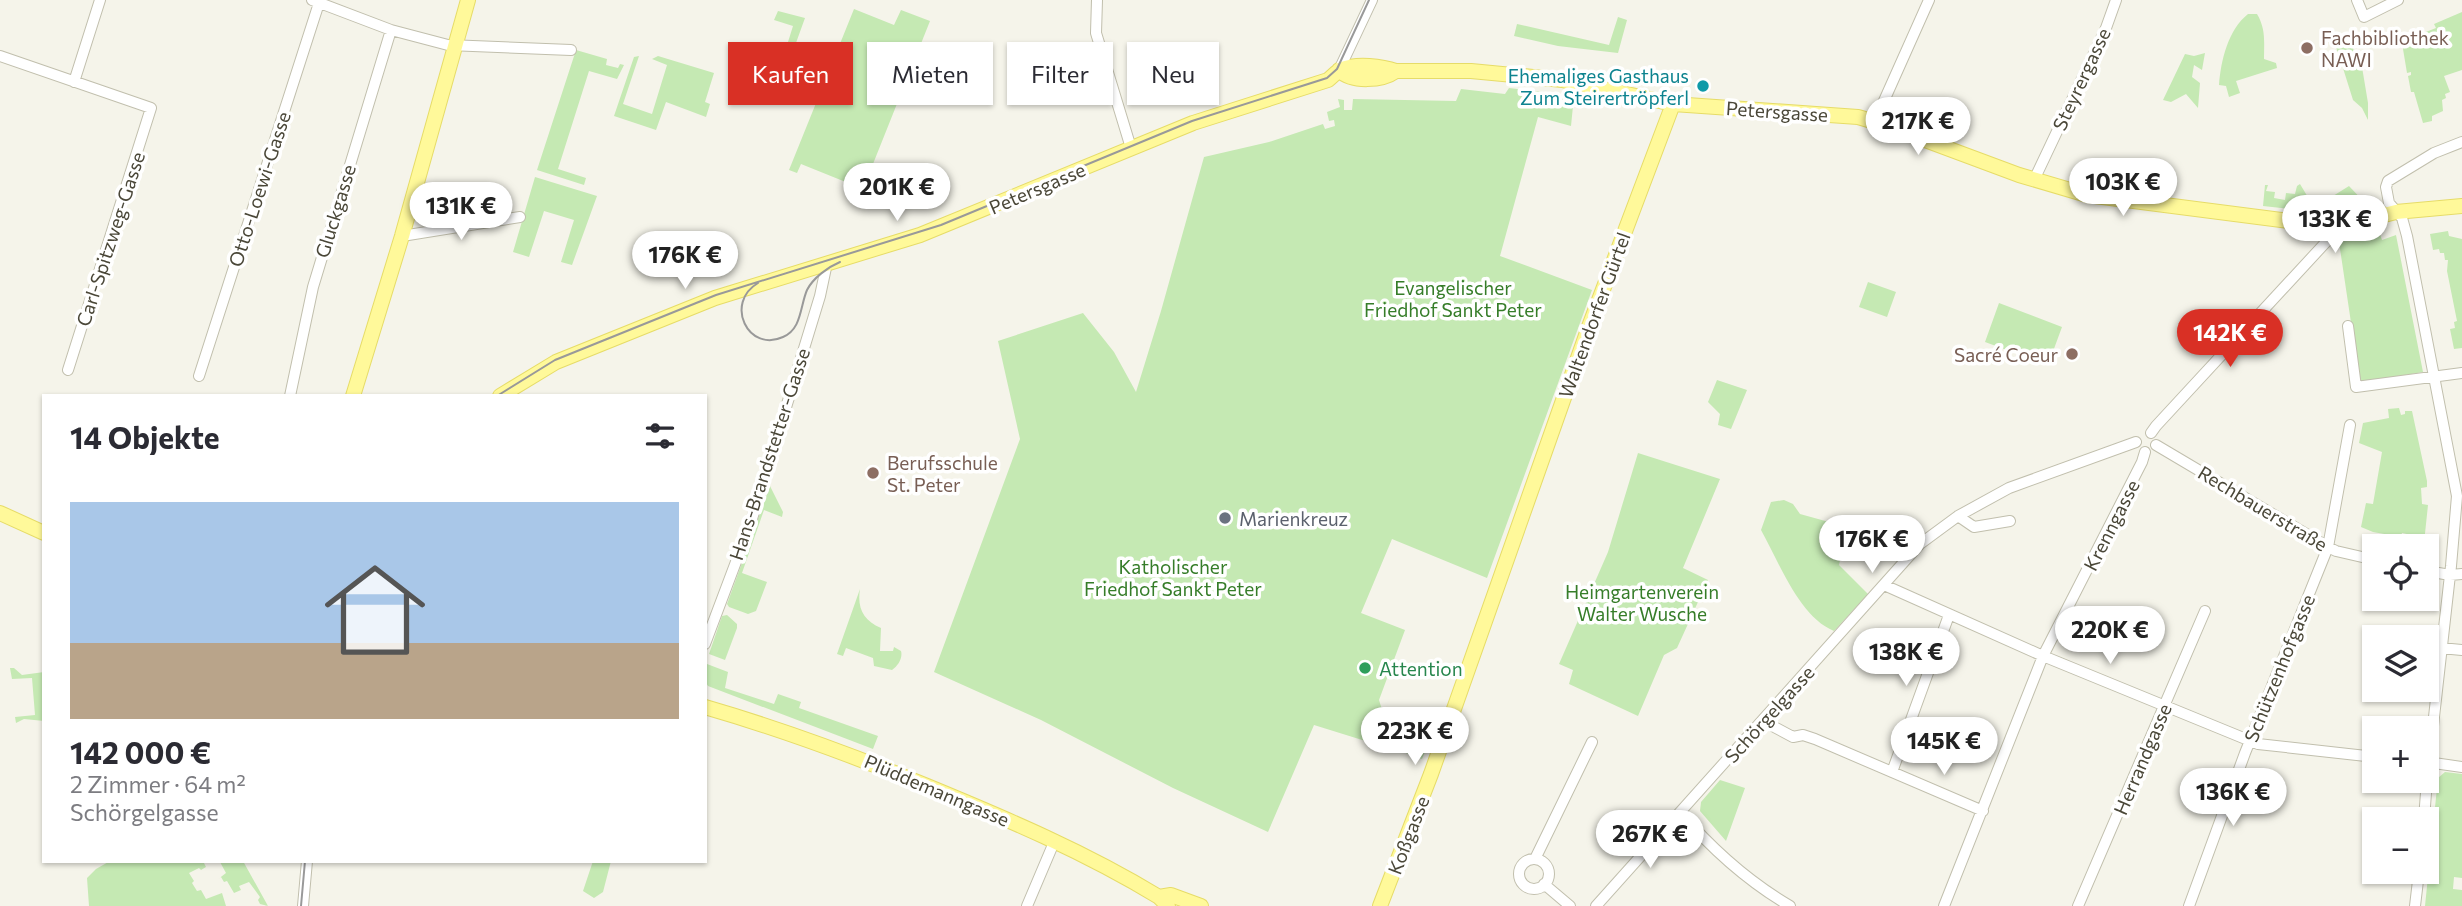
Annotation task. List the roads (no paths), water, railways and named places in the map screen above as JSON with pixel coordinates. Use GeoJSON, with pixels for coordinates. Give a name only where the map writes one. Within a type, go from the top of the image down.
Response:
{"type":"FeatureCollection","features":[{"type":"Feature","properties":{"kind":"main road"},"geometry":{"type":"LineString","coordinates":[[354,394],[402,236],[468,0]]}},
{"type":"Feature","properties":{"kind":"main road","name":"Petersgasse"},"geometry":{"type":"LineString","coordinates":[[503,394],[555,362],[715,298],[942,227],[1193,123],[1328,80],[1339,70],[1359,67],[1533,76],[1673,104],[1858,117],[2034,180],[2087,195],[2336,227],[2396,212],[2462,206]]}},
{"type":"Feature","properties":{"kind":"main road","name":"Waltendorfer Gürtel"},"geometry":{"type":"LineString","coordinates":[[1518,526],[1673,104]]}},
{"type":"Feature","properties":{"kind":"main road"},"geometry":{"type":"LineString","coordinates":[[0,513],[42,532]]}},
{"type":"Feature","properties":{"kind":"main road","name":"Koßgasse"},"geometry":{"type":"LineString","coordinates":[[1380,906],[1432,774],[1518,526]]}},
{"type":"Feature","properties":{"kind":"main road","name":"Plüddemanngasse"},"geometry":{"type":"LineString","coordinates":[[707,708],[872,762],[1055,840],[1161,903],[1171,895],[1201,906]]}},
{"type":"Feature","properties":{"kind":"street"},"geometry":{"type":"LineString","coordinates":[[0,56],[74,82],[100,0]]}},
{"type":"Feature","properties":{"kind":"street"},"geometry":{"type":"LineString","coordinates":[[1097,0],[1096,33],[1131,148]]}},
{"type":"Feature","properties":{"kind":"street"},"geometry":{"type":"LineString","coordinates":[[1339,70],[1372,0]]}},
{"type":"Feature","properties":{"kind":"street"},"geometry":{"type":"LineString","coordinates":[[1875,121],[1929,0]]}},
{"type":"Feature","properties":{"kind":"street","name":"Steyrergasse"},"geometry":{"type":"LineString","coordinates":[[2034,180],[2116,0]]}},
{"type":"Feature","properties":{"kind":"street","name":"Steyrergasse"},"geometry":{"type":"LineString","coordinates":[[2111,16],[2122,0]]}},
{"type":"Feature","properties":{"kind":"street"},"geometry":{"type":"LineString","coordinates":[[2357,0],[2364,17],[2398,0]]}},
{"type":"Feature","properties":{"kind":"street"},"geometry":{"type":"LineString","coordinates":[[316,1],[391,30],[454,45],[571,50]]}},
{"type":"Feature","properties":{"kind":"street","name":"Otto-Loewi-Gasse"},"geometry":{"type":"LineString","coordinates":[[199,376],[316,1]]}},
{"type":"Feature","properties":{"kind":"street","name":"Gluckgasse"},"geometry":{"type":"LineString","coordinates":[[290,394],[313,287],[391,30]]}},
{"type":"Feature","properties":{"kind":"street","name":"Carl-Spitzweg-Gasse"},"geometry":{"type":"LineString","coordinates":[[68,370],[151,108],[74,82]]}},
{"type":"Feature","properties":{"kind":"street"},"geometry":{"type":"LineString","coordinates":[[2433,716],[2441,648],[2456,574],[2459,496],[2407,236],[2402,218],[2389,203],[2386,187],[2388,181],[2434,153],[2462,142]]}},
{"type":"Feature","properties":{"kind":"street"},"geometry":{"type":"LineString","coordinates":[[402,236],[520,217]]}},
{"type":"Feature","properties":{"kind":"street"},"geometry":{"type":"LineString","coordinates":[[2151,433],[2327,241],[2336,227]]}},
{"type":"Feature","properties":{"kind":"street","name":"Hans-Brandstetter-Gasse"},"geometry":{"type":"LineString","coordinates":[[707,639],[751,522],[820,296],[827,262]]}},
{"type":"Feature","properties":{"kind":"street"},"geometry":{"type":"LineString","coordinates":[[2348,326],[2356,387],[2462,373]]}},
{"type":"Feature","properties":{"kind":"street","name":"Schützenhofgasse"},"geometry":{"type":"LineString","coordinates":[[2189,906],[2250,741],[2328,547],[2350,425]]}},
{"type":"Feature","properties":{"kind":"street"},"geometry":{"type":"LineString","coordinates":[[2141,433],[2151,433],[2156,445],[2145,452],[2139,449],[2136,442],[2141,433]]}},
{"type":"Feature","properties":{"kind":"street","name":"Schörgelgasse"},"geometry":{"type":"LineString","coordinates":[[1596,906],[1920,544],[1958,516],[2009,488],[2136,442]]}},
{"type":"Feature","properties":{"kind":"street","name":"Rechbauerstraße"},"geometry":{"type":"LineString","coordinates":[[2156,445],[2328,547],[2362,556]]}},
{"type":"Feature","properties":{"kind":"street","name":"Krenngasse"},"geometry":{"type":"LineString","coordinates":[[1944,906],[2043,656],[2145,452]]}},
{"type":"Feature","properties":{"kind":"street"},"geometry":{"type":"LineString","coordinates":[[1958,516],[1974,527],[2010,521]]}},
{"type":"Feature","properties":{"kind":"street"},"geometry":{"type":"LineString","coordinates":[[1884,585],[2043,656],[2250,741],[2283,748],[2362,756]]}},
{"type":"Feature","properties":{"kind":"street","name":"Herrandgasse"},"geometry":{"type":"LineString","coordinates":[[2078,906],[2205,611]]}},
{"type":"Feature","properties":{"kind":"street"},"geometry":{"type":"LineString","coordinates":[[1892,772],[1949,615]]}},
{"type":"Feature","properties":{"kind":"street"},"geometry":{"type":"LineString","coordinates":[[2441,648],[2462,650]]}},
{"type":"Feature","properties":{"kind":"street"},"geometry":{"type":"LineString","coordinates":[[1763,721],[1793,737],[1806,735],[1983,811]]}},
{"type":"Feature","properties":{"kind":"street"},"geometry":{"type":"LineString","coordinates":[[1535,859],[1547,869],[1548,874],[1544,884],[1532,888],[1521,881],[1519,872],[1523,864],[1535,859],[1592,742]]}},
{"type":"Feature","properties":{"kind":"street"},"geometry":{"type":"LineString","coordinates":[[2439,764],[2462,767]]}},
{"type":"Feature","properties":{"kind":"street"},"geometry":{"type":"LineString","coordinates":[[1680,812],[1710,844],[1767,891],[1790,906]]}},
{"type":"Feature","properties":{"kind":"street"},"geometry":{"type":"LineString","coordinates":[[1027,906],[1055,840]]}},
{"type":"Feature","properties":{"kind":"street"},"geometry":{"type":"LineString","coordinates":[[303,906],[307,863]]}},
{"type":"Feature","properties":{"kind":"street"},"geometry":{"type":"LineString","coordinates":[[1544,884],[1570,906]]}},
{"type":"Feature","properties":{"kind":"street"},"geometry":{"type":"LineString","coordinates":[[2415,906],[2418,884]]}},
{"type":"Feature","properties":{"kind":"tram line"},"geometry":{"type":"LineString","coordinates":[[500,394],[555,360],[716,295],[941,225],[1192,121],[1327,78],[1337,69],[1369,0]]}},
{"type":"Feature","properties":{"kind":"tram line"},"geometry":{"type":"LineString","coordinates":[[758,283],[748,292],[743,302],[745,324],[760,338],[770,340],[783,337],[794,329],[807,290],[813,281],[840,262]]}},
{"type":"Feature","properties":{"kind":"tram line"},"geometry":{"type":"LineString","coordinates":[[301,906],[305,863]]}},
{"type":"Feature","properties":{"kind":"place","name":"Fachbibliothek NAWI"},"geometry":{"type":"Point","coordinates":[2307,48]}},
{"type":"Feature","properties":{"kind":"place","name":"Ehemaliges Gasthaus Zum Steirertröpferl"},"geometry":{"type":"Point","coordinates":[1703,86]}},
{"type":"Feature","properties":{"kind":"place","name":"Sacré Coeur"},"geometry":{"type":"Point","coordinates":[2072,354]}},
{"type":"Feature","properties":{"kind":"place","name":"Berufsschule St. Peter"},"geometry":{"type":"Point","coordinates":[873,473]}},
{"type":"Feature","properties":{"kind":"place","name":"Marienkreuz"},"geometry":{"type":"Point","coordinates":[1225,518]}},
{"type":"Feature","properties":{"kind":"place","name":"Attention"},"geometry":{"type":"Point","coordinates":[1365,668]}},
{"type":"Feature","properties":{"kind":"park label","name":"Evangelischer Friedhof Sankt Peter"},"geometry":{"type":"Point","coordinates":[1453,298]}},
{"type":"Feature","properties":{"kind":"park label","name":"Katholischer Friedhof Sankt Peter"},"geometry":{"type":"Point","coordinates":[1173,577]}},
{"type":"Feature","properties":{"kind":"park label","name":"Heimgartenverein Walter Wusche"},"geometry":{"type":"Point","coordinates":[1642,602]}}]}
